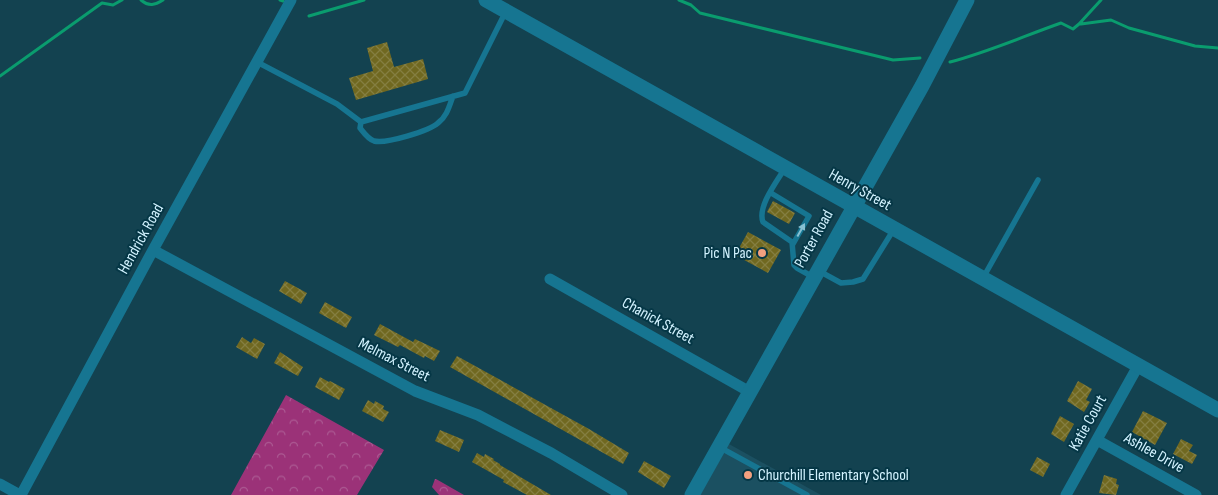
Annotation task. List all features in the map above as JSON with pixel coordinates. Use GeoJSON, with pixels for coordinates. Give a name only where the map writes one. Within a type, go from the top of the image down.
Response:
{"type":"FeatureCollection","features":[{"type":"Feature","properties":{"kind":"street","name":"Hendrick Road"},"geometry":{"type":"LineString","coordinates":[[20,495],[291,0]]}},
{"type":"Feature","properties":{"kind":"street","name":"Henry Street"},"geometry":{"type":"LineString","coordinates":[[486,0],[1218,410]]}},
{"type":"Feature","properties":{"kind":"street","name":"Porter Road"},"geometry":{"type":"LineString","coordinates":[[692,495],[922,86],[967,0]]}},
{"type":"Feature","properties":{"kind":"street","name":"Melmax Street"},"geometry":{"type":"LineString","coordinates":[[153,250],[415,391],[478,415],[551,453],[622,495]]}},
{"type":"Feature","properties":{"kind":"street","name":"Chanick Street"},"geometry":{"type":"LineString","coordinates":[[550,279],[750,392]]}},
{"type":"Feature","properties":{"kind":"street","name":"Katie Court"},"geometry":{"type":"LineString","coordinates":[[1066,495],[1138,366]]}},
{"type":"Feature","properties":{"kind":"street","name":"Ashlee Drive"},"geometry":{"type":"LineString","coordinates":[[1098,440],[1196,495]]}},
{"type":"Feature","properties":{"kind":"street"},"geometry":{"type":"LineString","coordinates":[[0,484],[20,495]]}},
{"type":"Feature","properties":{"kind":"lane"},"geometry":{"type":"LineString","coordinates":[[361,122],[465,93],[506,11]]}},
{"type":"Feature","properties":{"kind":"lane"},"geometry":{"type":"LineString","coordinates":[[257,62],[337,104],[361,122]]}},
{"type":"Feature","properties":{"kind":"lane"},"geometry":{"type":"LineString","coordinates":[[361,122],[360,128],[375,141],[407,137],[437,124],[447,113],[452,96]]}},
{"type":"Feature","properties":{"kind":"lane"},"geometry":{"type":"LineString","coordinates":[[785,168],[761,212],[763,222],[793,244]]}},
{"type":"Feature","properties":{"kind":"lane"},"geometry":{"type":"LineString","coordinates":[[983,278],[1038,180]]}},
{"type":"Feature","properties":{"kind":"lane"},"geometry":{"type":"LineString","coordinates":[[771,193],[809,216],[793,244],[792,260],[794,265],[797,268],[841,282],[853,282],[863,278],[894,229]]}},
{"type":"Feature","properties":{"kind":"lane"},"geometry":{"type":"LineString","coordinates":[[719,447],[807,495]]}},
{"type":"Feature","properties":{"kind":"shaded area","name":"Churchill Elementary School"},"geometry":{"type":"Polygon","coordinates":[[[729,444],[821,495],[700,495],[729,444]]]}},
{"type":"Feature","properties":{"kind":"green space"},"geometry":{"type":"Polygon","coordinates":[[[286,395],[384,450],[357,495],[231,495],[286,395]]]}},
{"type":"Feature","properties":{"kind":"green space"},"geometry":{"type":"Polygon","coordinates":[[[435,479],[464,495],[439,495],[432,487],[435,479]]]}},
{"type":"Feature","properties":{"kind":"building"},"geometry":{"type":"Polygon","coordinates":[[[387,42],[394,67],[423,59],[428,79],[356,100],[349,78],[373,71],[367,48],[387,42]]]}},
{"type":"Feature","properties":{"kind":"building"},"geometry":{"type":"Polygon","coordinates":[[[773,201],[795,213],[789,224],[767,212],[773,201]]]}},
{"type":"Feature","properties":{"kind":"building"},"geometry":{"type":"Polygon","coordinates":[[[748,232],[781,250],[768,273],[735,255],[748,232]]]}},
{"type":"Feature","properties":{"kind":"building"},"geometry":{"type":"Polygon","coordinates":[[[285,281],[307,293],[301,304],[279,291],[285,281]]]}},
{"type":"Feature","properties":{"kind":"building"},"geometry":{"type":"Polygon","coordinates":[[[325,302],[352,317],[346,328],[319,313],[325,302]]]}},
{"type":"Feature","properties":{"kind":"building"},"geometry":{"type":"Polygon","coordinates":[[[380,324],[413,342],[415,339],[440,351],[434,361],[425,356],[424,358],[400,345],[398,347],[374,335],[380,324]]]}},
{"type":"Feature","properties":{"kind":"building"},"geometry":{"type":"Polygon","coordinates":[[[242,337],[251,343],[254,338],[265,344],[257,359],[236,347],[242,337]]]}},
{"type":"Feature","properties":{"kind":"building"},"geometry":{"type":"Polygon","coordinates":[[[280,352],[303,367],[298,376],[274,363],[280,352]]]}},
{"type":"Feature","properties":{"kind":"building"},"geometry":{"type":"Polygon","coordinates":[[[457,356],[629,453],[623,464],[450,367],[457,356]]]}},
{"type":"Feature","properties":{"kind":"building"},"geometry":{"type":"Polygon","coordinates":[[[320,377],[345,389],[339,400],[315,387],[320,377]]]}},
{"type":"Feature","properties":{"kind":"building"},"geometry":{"type":"Polygon","coordinates":[[[1078,381],[1092,389],[1086,400],[1090,402],[1084,412],[1067,401],[1078,381]]]}},
{"type":"Feature","properties":{"kind":"building"},"geometry":{"type":"Polygon","coordinates":[[[368,400],[374,404],[375,401],[384,406],[383,409],[389,412],[383,422],[362,411],[368,400]]]}},
{"type":"Feature","properties":{"kind":"building"},"geometry":{"type":"Polygon","coordinates":[[[1143,411],[1167,423],[1155,445],[1132,432],[1143,411]]]}},
{"type":"Feature","properties":{"kind":"building"},"geometry":{"type":"Polygon","coordinates":[[[1060,416],[1074,424],[1064,442],[1051,434],[1060,416]]]}},
{"type":"Feature","properties":{"kind":"building"},"geometry":{"type":"Polygon","coordinates":[[[440,430],[464,440],[459,452],[435,441],[440,430]]]}},
{"type":"Feature","properties":{"kind":"building"},"geometry":{"type":"Polygon","coordinates":[[[1181,439],[1193,445],[1189,451],[1197,455],[1192,464],[1173,454],[1181,439]]]}},
{"type":"Feature","properties":{"kind":"building"},"geometry":{"type":"Polygon","coordinates":[[[477,453],[484,457],[485,454],[494,459],[500,465],[551,495],[527,495],[503,482],[504,480],[472,462],[477,453]]]}},
{"type":"Feature","properties":{"kind":"building"},"geometry":{"type":"Polygon","coordinates":[[[1037,457],[1050,464],[1043,477],[1030,470],[1037,457]]]}},
{"type":"Feature","properties":{"kind":"building"},"geometry":{"type":"Polygon","coordinates":[[[644,461],[671,476],[664,488],[638,472],[644,461]]]}},
{"type":"Feature","properties":{"kind":"building"},"geometry":{"type":"Polygon","coordinates":[[[1104,475],[1117,479],[1116,484],[1119,485],[1116,495],[1099,493],[1104,475]]]}},
{"type":"Feature","properties":{"kind":"waterway"},"geometry":{"type":"LineString","coordinates":[[0,76],[102,3],[113,5],[122,0]]}},
{"type":"Feature","properties":{"kind":"waterway"},"geometry":{"type":"LineString","coordinates":[[141,0],[147,4],[163,0]]}},
{"type":"Feature","properties":{"kind":"waterway"},"geometry":{"type":"LineString","coordinates":[[309,16],[364,0]]}},
{"type":"Feature","properties":{"kind":"waterway"},"geometry":{"type":"LineString","coordinates":[[679,0],[691,5],[700,13],[893,60],[920,58]]}},
{"type":"Feature","properties":{"kind":"waterway"},"geometry":{"type":"LineString","coordinates":[[950,62],[992,49],[1061,23],[1073,29],[1101,0]]}},
{"type":"Feature","properties":{"kind":"waterway"},"geometry":{"type":"LineString","coordinates":[[1081,24],[1111,20],[1129,28],[1195,46],[1218,48]]}},
{"type":"Feature","properties":{"kind":"place","name":"Pic N Pac"},"geometry":{"type":"Point","coordinates":[762,253]}},
{"type":"Feature","properties":{"kind":"place","name":"Churchill Elementary School"},"geometry":{"type":"Point","coordinates":[748,475]}}]}
